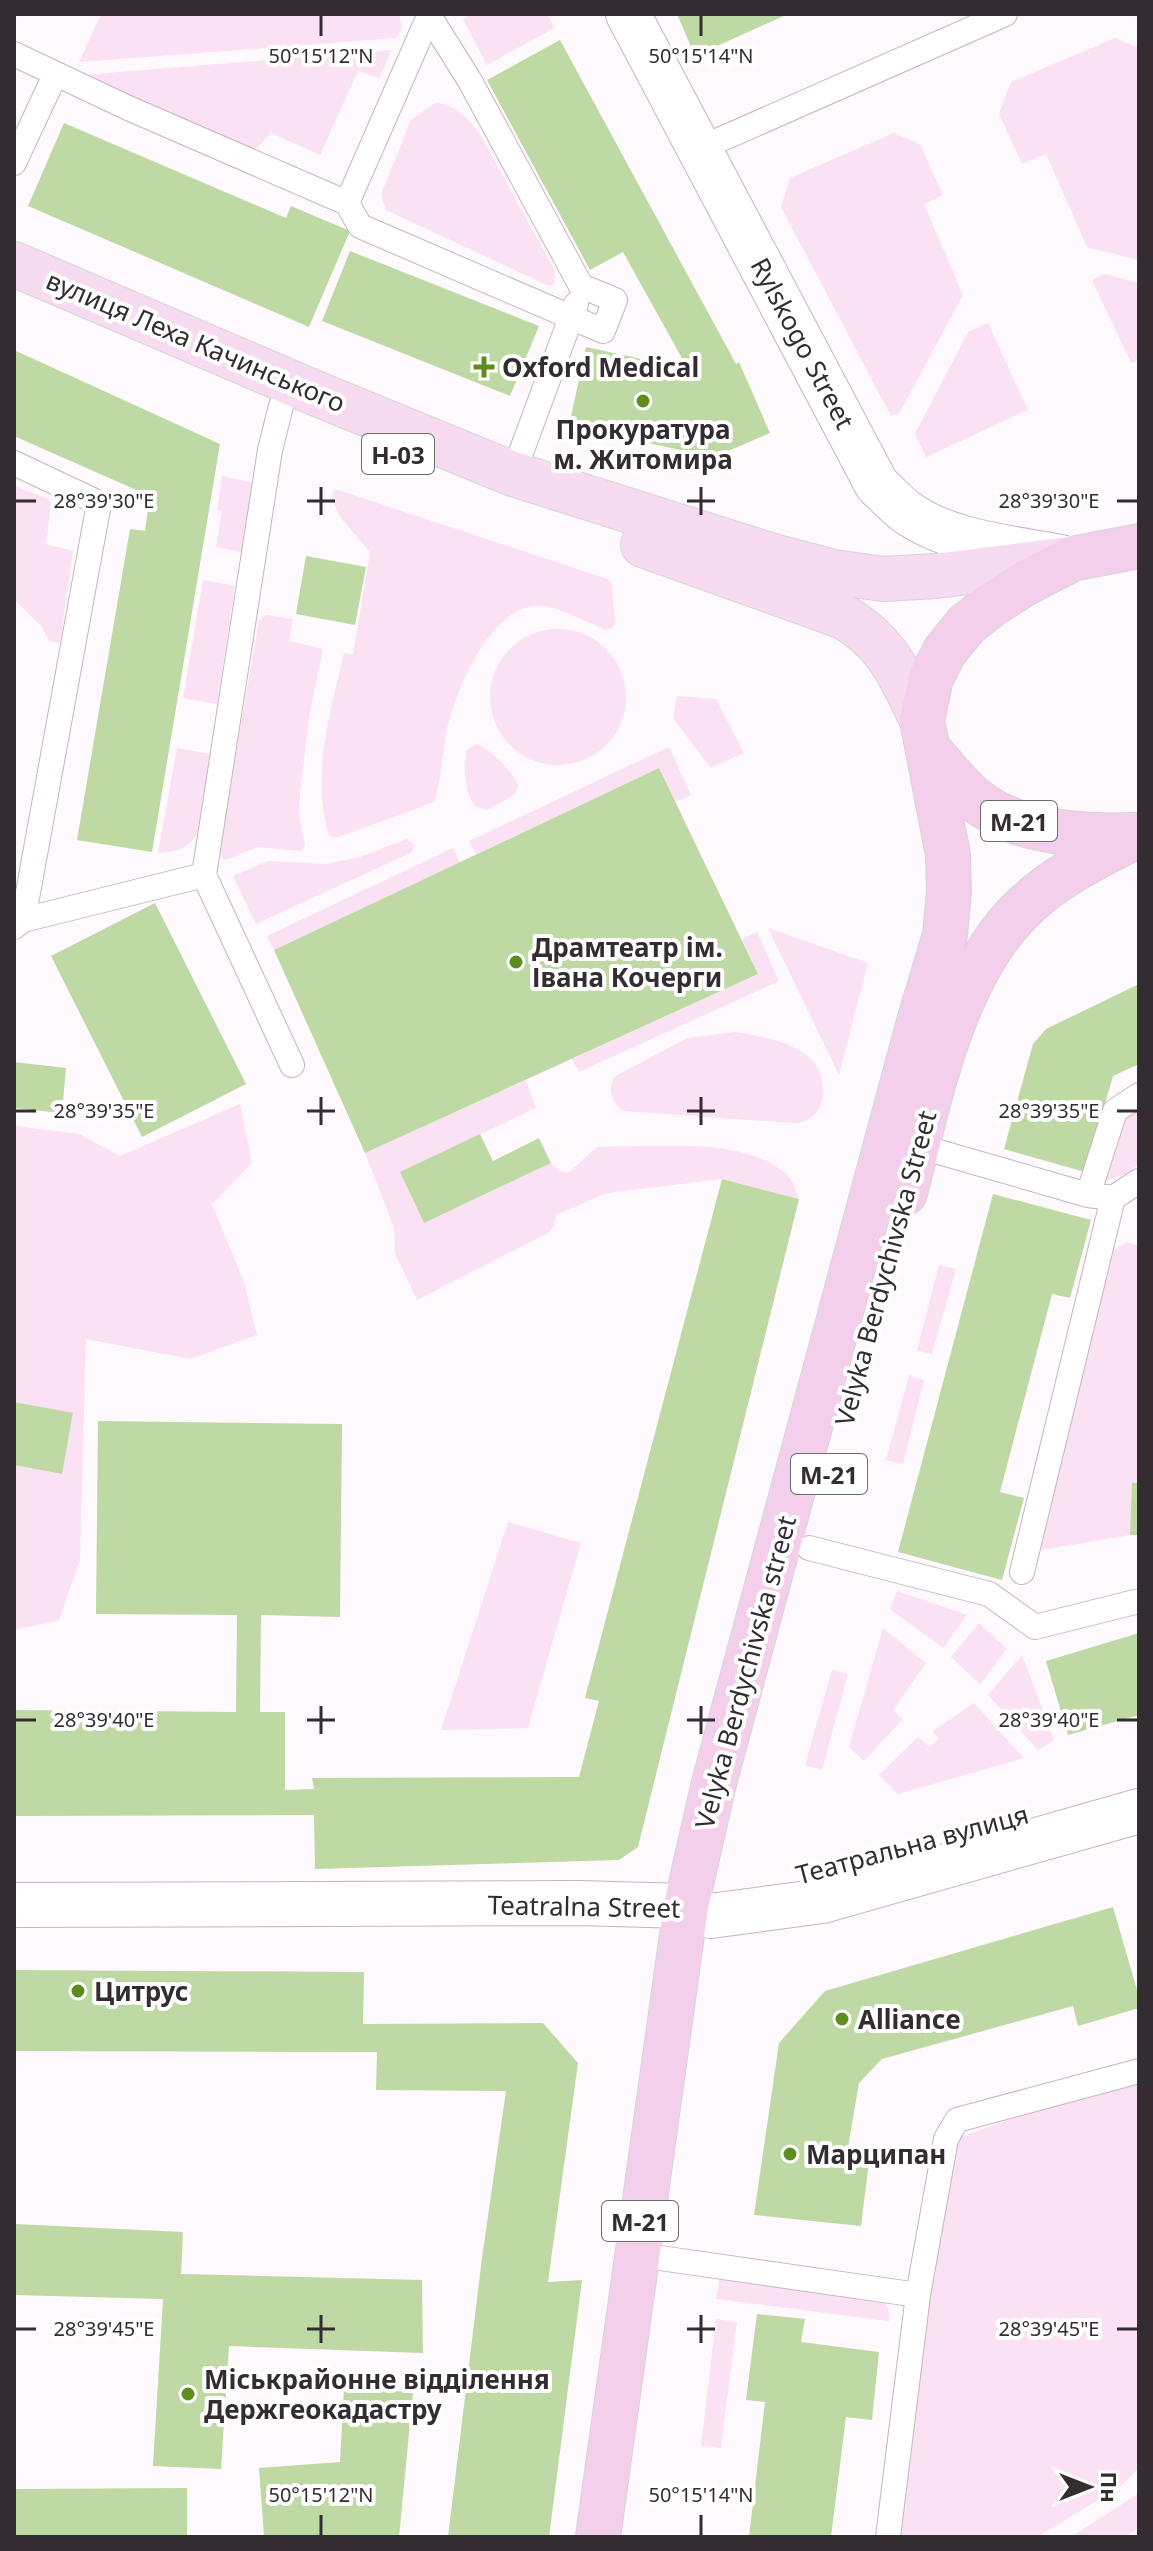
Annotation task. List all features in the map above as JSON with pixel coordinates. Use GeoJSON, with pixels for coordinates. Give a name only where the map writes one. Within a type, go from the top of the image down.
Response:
{"type":"FeatureCollection","features":[{"type":"Feature","properties":{"kind":"highway","name":"М-21"},"geometry":{"type":"LineString","coordinates":[[1139,546],[1072,559],[1024,584],[966,625],[945,651],[931,678],[924,733],[952,777],[975,800],[1003,815],[1059,832],[1098,836],[1139,835]]}},
{"type":"Feature","properties":{"kind":"highway","name":"Velyka Berdychivska street"},"geometry":{"type":"LineString","coordinates":[[705,1904],[714,1783],[945,935],[948,855],[924,733]]}},
{"type":"Feature","properties":{"kind":"highway","name":"Velyka Berdychivska Street"},"geometry":{"type":"LineString","coordinates":[[598,2537],[705,1904],[809,1548],[950,1033],[972,980],[991,947],[1015,916],[1066,874],[1139,835]]}},
{"type":"Feature","properties":{"kind":"highway","name":"М-21"},"geometry":{"type":"LineString","coordinates":[[621,2537],[705,1904]]}},
{"type":"Feature","properties":{"kind":"main road","name":"вулиця Леха Качинського"},"geometry":{"type":"LineString","coordinates":[[14,264],[513,474],[773,556],[834,572],[883,579],[1072,559]]}},
{"type":"Feature","properties":{"kind":"main road","name":"вулиця Леха Качинського"},"geometry":{"type":"LineString","coordinates":[[14,290],[281,406],[482,488],[844,617],[865,630],[889,654],[924,733]]}},
{"type":"Feature","properties":{"kind":"street","name":"Rylskogo Street"},"geometry":{"type":"LineString","coordinates":[[628,14],[877,485],[904,510],[932,527],[968,539],[1072,559]]}},
{"type":"Feature","properties":{"kind":"street","name":"Театральна вулиця"},"geometry":{"type":"LineString","coordinates":[[705,1904],[1139,1784]]}},
{"type":"Feature","properties":{"kind":"street","name":"Teatralna Street"},"geometry":{"type":"LineString","coordinates":[[14,1905],[705,1904],[822,1901],[1139,1811]]}},
{"type":"Feature","properties":{"kind":"lane"},"geometry":{"type":"LineString","coordinates":[[699,149],[1005,14]]}},
{"type":"Feature","properties":{"kind":"lane"},"geometry":{"type":"LineString","coordinates":[[347,203],[429,15]]}},
{"type":"Feature","properties":{"kind":"lane"},"geometry":{"type":"LineString","coordinates":[[14,54],[55,75],[347,203],[360,226],[603,331],[615,300],[581,286],[470,81],[429,15]]}},
{"type":"Feature","properties":{"kind":"lane"},"geometry":{"type":"LineString","coordinates":[[14,163],[55,75]]}},
{"type":"Feature","properties":{"kind":"lane"},"geometry":{"type":"LineString","coordinates":[[513,474],[573,318],[581,286]]}},
{"type":"Feature","properties":{"kind":"lane"},"geometry":{"type":"LineString","coordinates":[[281,406],[270,450],[204,875],[292,1065]]}},
{"type":"Feature","properties":{"kind":"lane"},"geometry":{"type":"LineString","coordinates":[[14,463],[99,503],[19,924],[204,875]]}},
{"type":"Feature","properties":{"kind":"lane"},"geometry":{"type":"LineString","coordinates":[[1088,1195],[1115,1111],[1139,1095]]}},
{"type":"Feature","properties":{"kind":"lane"},"geometry":{"type":"LineString","coordinates":[[918,1146],[1088,1195],[1113,1198],[1139,1181]]}},
{"type":"Feature","properties":{"kind":"lane"},"geometry":{"type":"LineString","coordinates":[[1022,1572],[1113,1198]]}},
{"type":"Feature","properties":{"kind":"lane"},"geometry":{"type":"LineString","coordinates":[[809,1548],[989,1594],[1035,1627],[1139,1601]]}},
{"type":"Feature","properties":{"kind":"lane"},"geometry":{"type":"LineString","coordinates":[[888,2537],[918,2295],[946,2139],[957,2120],[1139,2071]]}},
{"type":"Feature","properties":{"kind":"lane"},"geometry":{"type":"LineString","coordinates":[[660,2258],[918,2295]]}},
{"type":"Feature","properties":{"kind":"shaded area"},"geometry":{"type":"Polygon","coordinates":[[[101,14],[399,14],[402,27],[397,38],[79,62],[101,14]]]}},
{"type":"Feature","properties":{"kind":"shaded area"},"geometry":{"type":"Polygon","coordinates":[[[472,14],[548,14],[554,28],[487,65],[463,19],[472,14]]]}},
{"type":"Feature","properties":{"kind":"shaded area"},"geometry":{"type":"Polygon","coordinates":[[[1115,38],[1139,48],[1139,260],[1087,247],[1046,154],[1022,164],[999,114],[1011,82],[1115,38]]]}},
{"type":"Feature","properties":{"kind":"shaded area"},"geometry":{"type":"Polygon","coordinates":[[[392,50],[379,78],[358,71],[320,155],[271,133],[257,148],[248,149],[84,75],[392,50]]]}},
{"type":"Feature","properties":{"kind":"shaded area"},"geometry":{"type":"Polygon","coordinates":[[[435,103],[455,109],[480,134],[555,271],[554,284],[549,286],[386,210],[381,194],[411,120],[435,103]]]}},
{"type":"Feature","properties":{"kind":"shaded area"},"geometry":{"type":"Polygon","coordinates":[[[894,133],[920,144],[943,195],[924,204],[963,295],[900,412],[891,416],[781,207],[790,178],[894,133]]]}},
{"type":"Feature","properties":{"kind":"shaded area"},"geometry":{"type":"Polygon","coordinates":[[[1104,274],[1139,283],[1139,359],[1131,363],[1092,280],[1104,274]]]}},
{"type":"Feature","properties":{"kind":"shaded area"},"geometry":{"type":"Polygon","coordinates":[[[988,323],[1028,410],[926,457],[915,434],[968,332],[988,323]]]}},
{"type":"Feature","properties":{"kind":"shaded area"},"geometry":{"type":"Polygon","coordinates":[[[222,476],[254,483],[242,552],[216,547],[222,511],[217,510],[222,476]]]}},
{"type":"Feature","properties":{"kind":"shaded area"},"geometry":{"type":"Polygon","coordinates":[[[14,486],[49,499],[46,544],[73,551],[60,643],[49,641],[42,627],[14,599],[14,486]]]}},
{"type":"Feature","properties":{"kind":"shaded area"},"geometry":{"type":"Polygon","coordinates":[[[335,489],[608,579],[612,585],[615,622],[613,627],[606,630],[543,606],[524,608],[507,618],[479,651],[459,692],[447,729],[434,802],[336,838],[329,835],[324,813],[324,744],[344,653],[353,654],[370,552],[341,518],[331,498],[335,489]]]}},
{"type":"Feature","properties":{"kind":"shaded area"},"geometry":{"type":"Polygon","coordinates":[[[203,580],[235,586],[217,704],[183,698],[203,580]]]}},
{"type":"Feature","properties":{"kind":"shaded area"},"geometry":{"type":"Polygon","coordinates":[[[266,615],[293,619],[289,641],[323,649],[309,718],[300,794],[299,816],[305,845],[301,851],[258,847],[225,860],[221,857],[220,845],[259,620],[266,615]]]}},
{"type":"Feature","properties":{"kind":"shaded area"},"geometry":{"type":"Polygon","coordinates":[[[558,629],[584,634],[606,649],[621,671],[626,697],[621,723],[606,745],[584,760],[558,765],[532,760],[510,745],[495,723],[490,697],[495,671],[510,649],[532,634],[558,629]]]}},
{"type":"Feature","properties":{"kind":"shaded area"},"geometry":{"type":"Polygon","coordinates":[[[677,696],[716,699],[744,753],[711,768],[673,718],[677,696]]]}},
{"type":"Feature","properties":{"kind":"shaded area"},"geometry":{"type":"Polygon","coordinates":[[[476,744],[500,761],[519,786],[513,796],[487,810],[476,807],[466,780],[467,750],[476,744]]]}},
{"type":"Feature","properties":{"kind":"shaded area"},"geometry":{"type":"Polygon","coordinates":[[[669,747],[691,795],[675,802],[659,768],[476,854],[469,841],[669,747]]]}},
{"type":"Feature","properties":{"kind":"shaded area"},"geometry":{"type":"Polygon","coordinates":[[[177,748],[210,754],[197,834],[180,849],[158,853],[177,748]]]}},
{"type":"Feature","properties":{"kind":"shaded area"},"geometry":{"type":"Polygon","coordinates":[[[407,839],[414,845],[412,852],[256,924],[233,876],[268,861],[326,864],[360,857],[407,839]]]}},
{"type":"Feature","properties":{"kind":"shaded area"},"geometry":{"type":"Polygon","coordinates":[[[453,848],[460,862],[274,950],[267,936],[453,848]]]}},
{"type":"Feature","properties":{"kind":"shaded area"},"geometry":{"type":"Polygon","coordinates":[[[768,928],[868,963],[839,1075],[768,928]]]}},
{"type":"Feature","properties":{"kind":"shaded area"},"geometry":{"type":"Polygon","coordinates":[[[757,932],[779,981],[579,1072],[572,1059],[758,974],[742,939],[757,932]]]}},
{"type":"Feature","properties":{"kind":"shaded area"},"geometry":{"type":"Polygon","coordinates":[[[735,1032],[786,1044],[812,1060],[822,1078],[823,1089],[819,1108],[813,1116],[794,1123],[623,1111],[613,1100],[611,1087],[614,1077],[687,1038],[735,1032]]]}},
{"type":"Feature","properties":{"kind":"shaded area"},"geometry":{"type":"Polygon","coordinates":[[[526,1080],[536,1108],[400,1172],[424,1223],[551,1163],[568,1173],[597,1147],[699,1146],[750,1155],[772,1164],[789,1177],[799,1199],[722,1179],[606,1193],[556,1215],[554,1226],[548,1233],[417,1300],[395,1253],[394,1227],[365,1153],[526,1080]]]}},
{"type":"Feature","properties":{"kind":"shaded area"},"geometry":{"type":"Polygon","coordinates":[[[240,1104],[252,1163],[212,1204],[244,1282],[257,1335],[190,1359],[86,1339],[80,1560],[59,1620],[14,1630],[14,1465],[62,1474],[73,1414],[14,1402],[14,1126],[79,1134],[120,1156],[240,1104]]]}},
{"type":"Feature","properties":{"kind":"shaded area"},"geometry":{"type":"Polygon","coordinates":[[[1139,1108],[1139,1163],[1126,1174],[1102,1182],[1121,1116],[1139,1108]]]}},
{"type":"Feature","properties":{"kind":"shaded area"},"geometry":{"type":"Polygon","coordinates":[[[1128,1242],[1139,1246],[1139,1483],[1132,1484],[1130,1535],[1041,1550],[1078,1391],[1098,1287],[1113,1250],[1128,1242]]]}},
{"type":"Feature","properties":{"kind":"shaded area"},"geometry":{"type":"Polygon","coordinates":[[[939,1265],[956,1269],[932,1354],[917,1350],[939,1265]]]}},
{"type":"Feature","properties":{"kind":"shaded area"},"geometry":{"type":"Polygon","coordinates":[[[909,1375],[924,1380],[903,1464],[886,1460],[909,1375]]]}},
{"type":"Feature","properties":{"kind":"shaded area"},"geometry":{"type":"Polygon","coordinates":[[[508,1522],[581,1543],[528,1728],[441,1730],[508,1522]]]}},
{"type":"Feature","properties":{"kind":"shaded area"},"geometry":{"type":"Polygon","coordinates":[[[897,1591],[967,1615],[943,1648],[890,1609],[897,1591]]]}},
{"type":"Feature","properties":{"kind":"shaded area"},"geometry":{"type":"Polygon","coordinates":[[[979,1623],[1007,1649],[980,1684],[951,1657],[979,1623]]]}},
{"type":"Feature","properties":{"kind":"shaded area"},"geometry":{"type":"Polygon","coordinates":[[[883,1628],[926,1663],[893,1710],[903,1719],[864,1761],[849,1747],[883,1628]]]}},
{"type":"Feature","properties":{"kind":"shaded area"},"geometry":{"type":"Polygon","coordinates":[[[1022,1655],[1054,1740],[1038,1750],[988,1695],[1022,1655]]]}},
{"type":"Feature","properties":{"kind":"shaded area"},"geometry":{"type":"Polygon","coordinates":[[[832,1670],[848,1674],[822,1770],[805,1765],[832,1670]]]}},
{"type":"Feature","properties":{"kind":"shaded area"},"geometry":{"type":"Polygon","coordinates":[[[974,1703],[1024,1758],[898,1794],[879,1775],[918,1737],[929,1747],[939,1739],[933,1731],[974,1703]]]}},
{"type":"Feature","properties":{"kind":"shaded area"},"geometry":{"type":"Polygon","coordinates":[[[1139,2083],[1139,2468],[1120,2487],[1037,2537],[895,2537],[952,2140],[1026,2114],[1139,2083]]]}},
{"type":"Feature","properties":{"kind":"shaded area"},"geometry":{"type":"Polygon","coordinates":[[[720,2275],[879,2294],[889,2310],[889,2321],[716,2299],[720,2275]]]}},
{"type":"Feature","properties":{"kind":"shaded area"},"geometry":{"type":"Polygon","coordinates":[[[716,2319],[737,2322],[721,2448],[701,2446],[716,2319]]]}},
{"type":"Feature","properties":{"kind":"shaded area"},"geometry":{"type":"Polygon","coordinates":[[[1139,2493],[1139,2529],[1124,2537],[1071,2537],[1139,2493]]]}},
{"type":"Feature","properties":{"kind":"building"},"geometry":{"type":"Polygon","coordinates":[[[677,14],[788,14],[695,56],[677,14]]]}},
{"type":"Feature","properties":{"kind":"building"},"geometry":{"type":"Polygon","coordinates":[[[560,40],[736,364],[739,362],[770,433],[703,462],[698,460],[699,454],[569,426],[586,347],[688,369],[623,252],[590,270],[487,80],[560,40]]]}},
{"type":"Feature","properties":{"kind":"building"},"geometry":{"type":"Polygon","coordinates":[[[64,123],[286,218],[291,206],[350,231],[309,327],[28,206],[64,123]]]}},
{"type":"Feature","properties":{"kind":"building"},"geometry":{"type":"Polygon","coordinates":[[[350,251],[539,326],[510,396],[322,321],[350,251]]]}},
{"type":"Feature","properties":{"kind":"building"},"geometry":{"type":"Polygon","coordinates":[[[14,350],[220,444],[152,852],[77,840],[130,529],[145,531],[150,496],[14,436],[14,350]]]}},
{"type":"Feature","properties":{"kind":"building"},"geometry":{"type":"Polygon","coordinates":[[[306,556],[366,567],[355,625],[296,614],[306,556]]]}},
{"type":"Feature","properties":{"kind":"building","name":"Драмтеатр ім. Івана Кочерги"},"geometry":{"type":"Polygon","coordinates":[[[659,768],[758,974],[365,1153],[274,950],[659,768]]]}},
{"type":"Feature","properties":{"kind":"building"},"geometry":{"type":"Polygon","coordinates":[[[155,903],[246,1084],[142,1137],[51,956],[155,903]]]}},
{"type":"Feature","properties":{"kind":"building"},"geometry":{"type":"Polygon","coordinates":[[[1139,984],[1139,1064],[1113,1076],[1085,1172],[1004,1149],[1033,1044],[1046,1029],[1139,984]]]}},
{"type":"Feature","properties":{"kind":"building"},"geometry":{"type":"Polygon","coordinates":[[[14,1062],[66,1068],[62,1113],[14,1108],[14,1062]]]}},
{"type":"Feature","properties":{"kind":"building"},"geometry":{"type":"Polygon","coordinates":[[[480,1134],[493,1161],[539,1138],[551,1163],[424,1223],[400,1172],[480,1134]]]}},
{"type":"Feature","properties":{"kind":"building"},"geometry":{"type":"Polygon","coordinates":[[[722,1179],[799,1199],[638,1847],[619,1860],[315,1869],[314,1815],[14,1816],[14,1710],[236,1712],[237,1615],[96,1614],[98,1421],[342,1424],[340,1617],[261,1615],[260,1712],[285,1712],[285,1790],[314,1789],[312,1778],[579,1777],[599,1701],[585,1698],[722,1179]]]}},
{"type":"Feature","properties":{"kind":"building"},"geometry":{"type":"Polygon","coordinates":[[[993,1194],[1091,1220],[1070,1298],[1052,1294],[1000,1492],[1024,1498],[1002,1580],[898,1552],[993,1194]]]}},
{"type":"Feature","properties":{"kind":"building"},"geometry":{"type":"Polygon","coordinates":[[[14,1402],[73,1413],[62,1474],[14,1465],[14,1402]]]}},
{"type":"Feature","properties":{"kind":"building"},"geometry":{"type":"Polygon","coordinates":[[[1132,1483],[1139,1483],[1139,1535],[1130,1535],[1132,1483]]]}},
{"type":"Feature","properties":{"kind":"building"},"geometry":{"type":"Polygon","coordinates":[[[1139,1633],[1139,1715],[1068,1735],[1046,1661],[1139,1633]]]}},
{"type":"Feature","properties":{"kind":"building"},"geometry":{"type":"Polygon","coordinates":[[[1113,1907],[1139,1997],[1139,2008],[1078,2026],[1073,2006],[882,2059],[859,2083],[846,2159],[869,2162],[861,2226],[754,2215],[779,2043],[825,1991],[1113,1907]]]}},
{"type":"Feature","properties":{"kind":"building"},"geometry":{"type":"Polygon","coordinates":[[[14,1970],[364,1972],[363,2024],[543,2023],[578,2063],[548,2282],[582,2280],[549,2537],[448,2537],[506,2091],[376,2090],[377,2052],[14,2051],[14,1970]]]}},
{"type":"Feature","properties":{"kind":"building"},"geometry":{"type":"Polygon","coordinates":[[[14,2224],[183,2232],[181,2274],[422,2280],[423,2353],[229,2346],[221,2469],[153,2466],[163,2299],[14,2295],[14,2224]]]}},
{"type":"Feature","properties":{"kind":"building"},"geometry":{"type":"Polygon","coordinates":[[[757,2314],[805,2319],[801,2342],[879,2352],[872,2420],[846,2417],[831,2537],[749,2537],[765,2402],[746,2400],[757,2314]]]}},
{"type":"Feature","properties":{"kind":"building"},"geometry":{"type":"Polygon","coordinates":[[[344,2388],[413,2392],[399,2537],[264,2537],[259,2468],[340,2462],[344,2388]]]}},
{"type":"Feature","properties":{"kind":"building"},"geometry":{"type":"Polygon","coordinates":[[[187,2488],[187,2537],[14,2537],[14,2489],[187,2488]]]}},
{"type":"Feature","properties":{"kind":"place","name":"Oxford Medical"},"geometry":{"type":"Point","coordinates":[484,367]}},
{"type":"Feature","properties":{"kind":"place","name":"Прокуратура м. Житомира"},"geometry":{"type":"Point","coordinates":[643,401]}},
{"type":"Feature","properties":{"kind":"place","name":"Драмтеатр ім. Івана Кочерги"},"geometry":{"type":"Point","coordinates":[516,962]}},
{"type":"Feature","properties":{"kind":"place","name":"Цитрус"},"geometry":{"type":"Point","coordinates":[78,1991]}},
{"type":"Feature","properties":{"kind":"place","name":"Alliance"},"geometry":{"type":"Point","coordinates":[842,2019]}},
{"type":"Feature","properties":{"kind":"place","name":"Марципан"},"geometry":{"type":"Point","coordinates":[790,2154]}},
{"type":"Feature","properties":{"kind":"place","name":"Міськрайонне відділення Держгеокадастру"},"geometry":{"type":"Point","coordinates":[188,2394]}}]}
